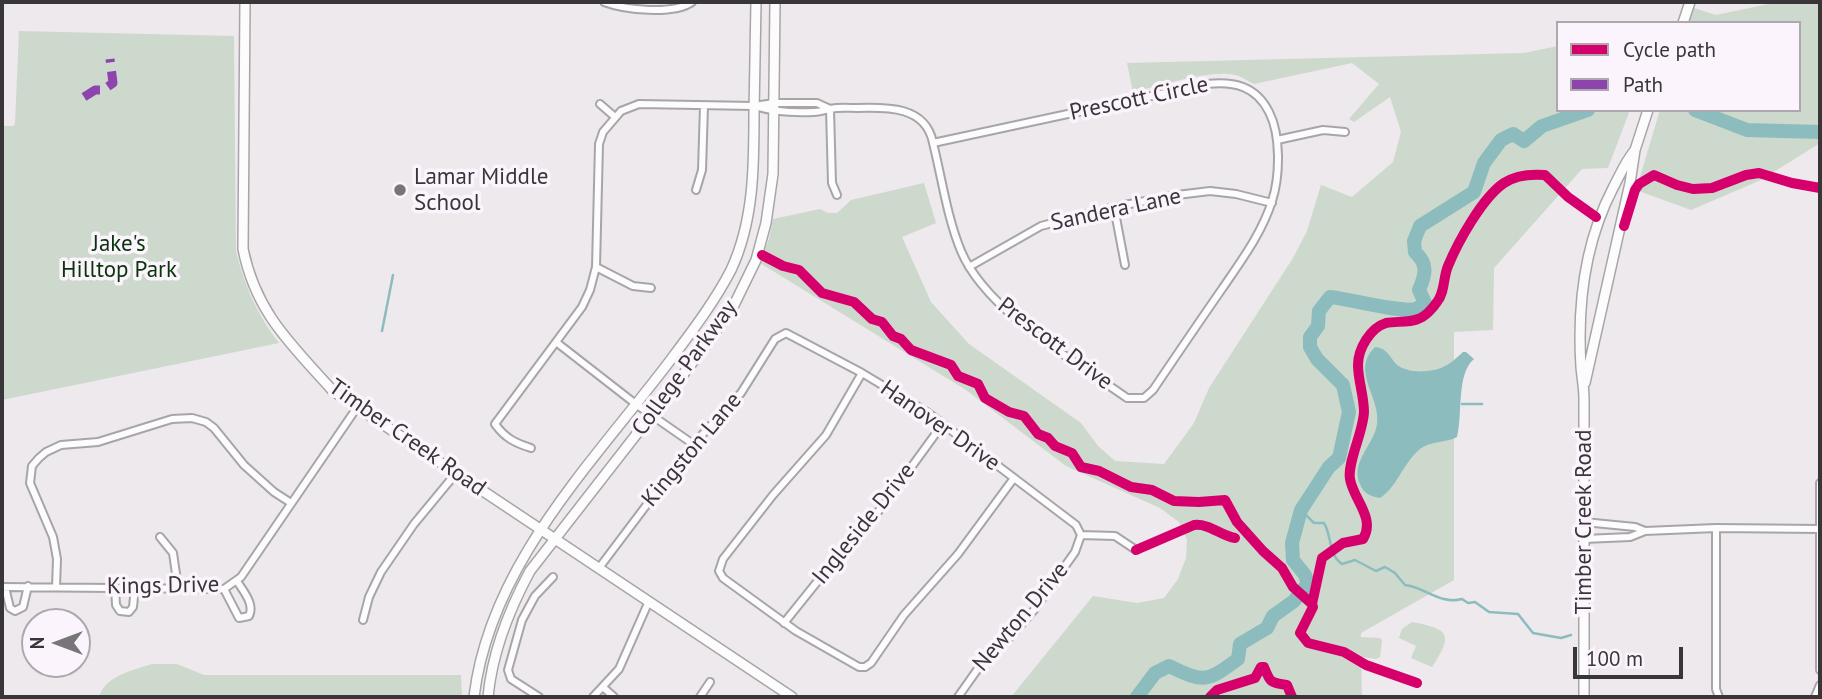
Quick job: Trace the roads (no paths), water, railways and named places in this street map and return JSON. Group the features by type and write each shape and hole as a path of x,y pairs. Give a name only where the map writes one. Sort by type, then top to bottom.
{"street":[{"name":"Timber Creek Road","path":"245,2 242,235 248,274 258,299 282,334 333,391 792,697"},
{"path":"604,2 618,7 664,10 680,9 692,2"},
{"name":"College Parkway","path":"474,697 477,671 489,627 509,581 541,530 706,312 731,268 744,230 752,189 756,2"},
{"name":"College Parkway","path":"488,697 490,677 514,601 530,571 734,305 756,260 771,193 775,2"},
{"path":"1684,21 1690,2"},
{"name":"Prescott Circle","path":"933,143 1215,83 1240,84 1252,90 1268,109 1277,140 1277,172 1272,203 1253,243 1150,393"},
{"path":"531,448 509,439 495,424 582,307 590,290 596,267 599,144 603,131 615,117 600,104"},
{"name":"Prescott Drive","path":"615,117 626,108 639,104 774,107 817,113 830,109 887,107 905,110 930,131 949,217 969,267 991,296 1014,318 1127,398 1144,398 1150,393"},
{"path":"696,190 702,170 704,106"},
{"path":"830,109 832,183 836,195"},
{"name":"Timber Creek Road","path":"1583,388 1630,183 1635,150 1647,112"},
{"path":"1277,140 1324,130 1345,132"},
{"name":"Timber Creek Road","path":"1584,697 1581,294 1584,268 1601,212 1626,160 1635,150"},
{"name":"Sandera Lane","path":"969,267 1041,226 1114,207 1210,191 1272,203"},
{"path":"1114,207 1125,265"},
{"path":"596,267 633,286 651,288"},
{"name":"Hanover Drive","path":"786,333 862,373 927,412 1076,525 1080,535"},
{"name":"Kingston Lane","path":"599,568 693,444 741,393 775,339 786,333"},
{"path":"556,342 636,405 693,444"},
{"path":"862,373 825,435 723,559 719,571 723,578 784,623 859,667 865,667 871,663 904,615 958,554 1014,478"},
{"name":"Kings Drive","path":"3,587 223,589 237,581 359,406"},
{"path":"56,587 57,559 53,537 30,483 32,466 38,458 61,445 97,442 172,419 192,418 206,422 214,428 244,465 274,492 291,503"},
{"name":"Ingleside Drive","path":"784,623 883,506 942,425"},
{"path":"363,620 369,597 381,572 425,509 457,472"},
{"path":"1820,483 1820,670"},
{"path":"1584,522 1635,527 1645,531"},
{"path":"1584,539 1630,537 1645,531 1716,528 1820,529"},
{"path":"1716,528 1718,697"},
{"path":"1080,535 1115,536 1136,550"},
{"name":"Newton Drive","path":"958,697 982,663 1034,610 1074,552 1080,535"},
{"path":"160,537 173,553 178,587"},
{"path":"539,697 510,679 508,670 522,620 535,597 553,577"},
{"path":"223,589 239,618 249,616 251,604 237,581"},
{"path":"3,587 10,608 15,611 23,607 28,586"},
{"path":"115,587 116,605 120,611 125,612 129,612 133,607 135,587"},
{"path":"593,697 618,670 649,601"},
{"path":"700,697 710,682"},
{"path":"1815,697 1820,685"},
{"path":"604,688 614,697"}],"water":[{"path":"1375,347 1385,351 1400,367 1413,371 1440,368 1463,352 1474,359 1468,366 1462,384 1457,437 1420,449 1380,498 1365,492 1358,476 1360,461 1377,424 1365,365"}],"waterway":[{"path":"1137,697 1155,673 1169,666 1205,678 1228,667 1238,659 1240,644 1267,628 1273,616 1294,601 1308,583 1293,560 1292,543 1301,510 1329,467 1339,458 1349,412 1343,385 1317,359 1310,347 1310,337 1318,326 1319,311 1330,297 1409,310 1423,305 1425,303 1419,290 1424,270 1422,261 1415,252 1414,241 1420,226 1474,192 1484,163 1501,140 1513,134 1524,141 1542,126 1582,112"},
{"path":"1700,112 1747,130 1820,132"},
{"path":"382,331 393,275"},
{"path":"1462,404 1482,404"},
{"path":"1301,510 1314,523 1324,523 1334,555 1342,564 1355,560 1376,571 1385,567 1395,573 1405,585 1440,598 1475,602 1489,612 1518,614 1533,633 1561,638 1571,635"}],"place":[{"name":"Lamar Middle School","path":"400,190"}],"park label":[{"name":"Jake's Hilltop Park","path":"119,257"}]}
